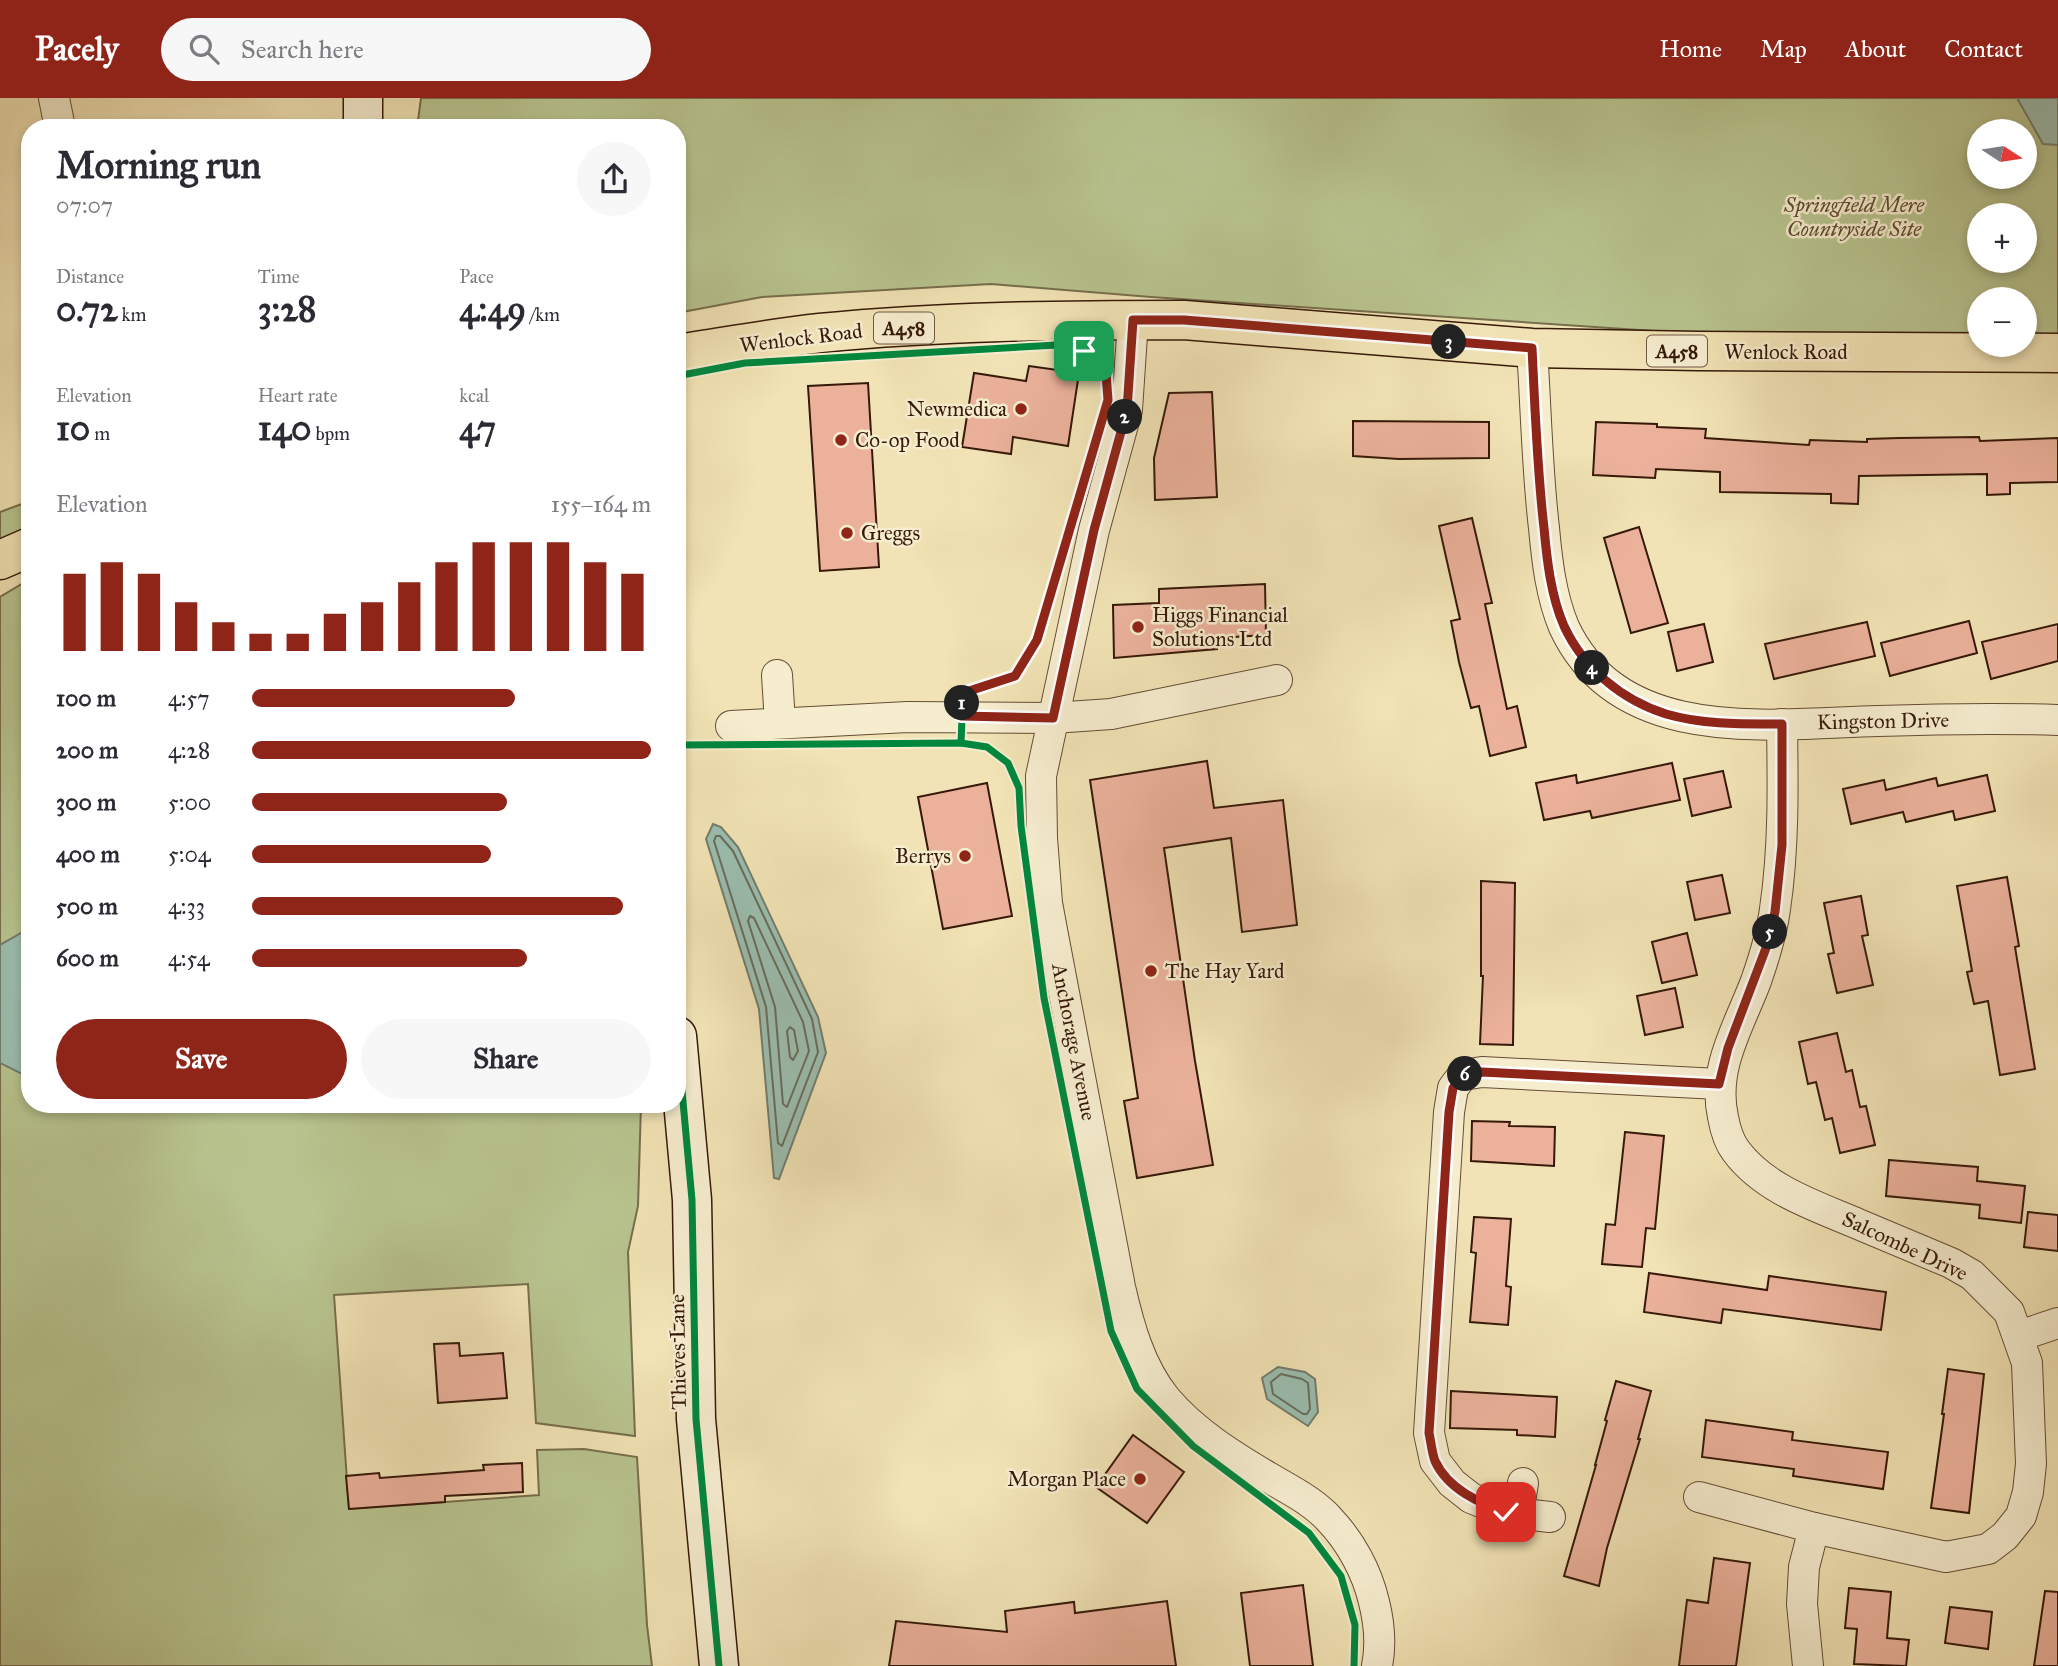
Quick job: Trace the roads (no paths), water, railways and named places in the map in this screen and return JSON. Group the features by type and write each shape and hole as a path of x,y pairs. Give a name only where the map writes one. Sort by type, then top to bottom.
{"main road":[{"path":"363,98 363,119"},
{"name":"Wenlock Road","path":"686,353 820,333 1001,322 1184,320 1532,348 1712,352 2058,353"},
{"path":"0,560 21,551"},
{"name":"Thieves Lane","path":"684,1113 692,1200 696,1419 719,1666"}],"street":[{"path":"54,98 58,119"},
{"name":"Anchorage Avenue","path":"1133,320 1127,410 1094,530 1041,776 1047,903 1128,1322 1139,1353 1166,1399 1192,1425 1328,1517 1354,1552 1369,1582 1378,1619 1377,1666"},
{"name":"Kingston Drive","path":"1532,348 1546,554 1557,606 1578,650 1596,673 1612,686 1636,701 1664,713 1698,721 1782,724 1923,719 2058,720"},
{"path":"777,675 780,723"},
{"path":"732,726 908,717 1053,718 1111,714 1277,680"},
{"name":"Salcombe Drive","path":"1699,1497 1814,1528 1946,1557 1988,1549 2005,1536 2021,1516 2028,1492 2031,1464 2027,1363 2009,1312 1972,1275 1951,1263 1798,1198 1772,1184 1736,1151 1725,1129 1719,1084 1728,1048 1759,970 1775,912 1782,845 1782,724"},
{"path":"1550,1517 1506,1512 1478,1502 1452,1483 1436,1461 1429,1433 1449,1112 1453,1088 1463,1075 1482,1072 1719,1084"},
{"path":"2019,1336 2058,1323"},
{"path":"1518,1514 1523,1483"},
{"path":"1808,1666 1802,1604 1804,1567 1814,1528"}],"water":[{"path":"2017,98 2058,98 2058,145 2043,144 2037,133 2037,119 2029,119"},
{"path":"713,824 721,827 738,847 818,1017 826,1053 779,1179 774,1178 759,1009 706,839"},
{"path":"21,933 21,1074 0,1063 0,945"},
{"path":"1278,1367 1305,1372 1315,1379 1318,1412 1308,1426 1267,1399 1262,1378"}],"place":[{"name":"Newmedica","path":"1021,409"},
{"name":"Co-op Food","path":"841,440"},
{"name":"Greggs","path":"847,533"},
{"name":"Higgs Financial Solutions Ltd","path":"1138,627"},
{"name":"Berrys","path":"965,856"},
{"name":"The Hay Yard","path":"1151,971"},
{"name":"Morgan Place","path":"1140,1479"}],"park label":[{"name":"Springfield Mere Countryside Site","path":"1854,217"}]}
